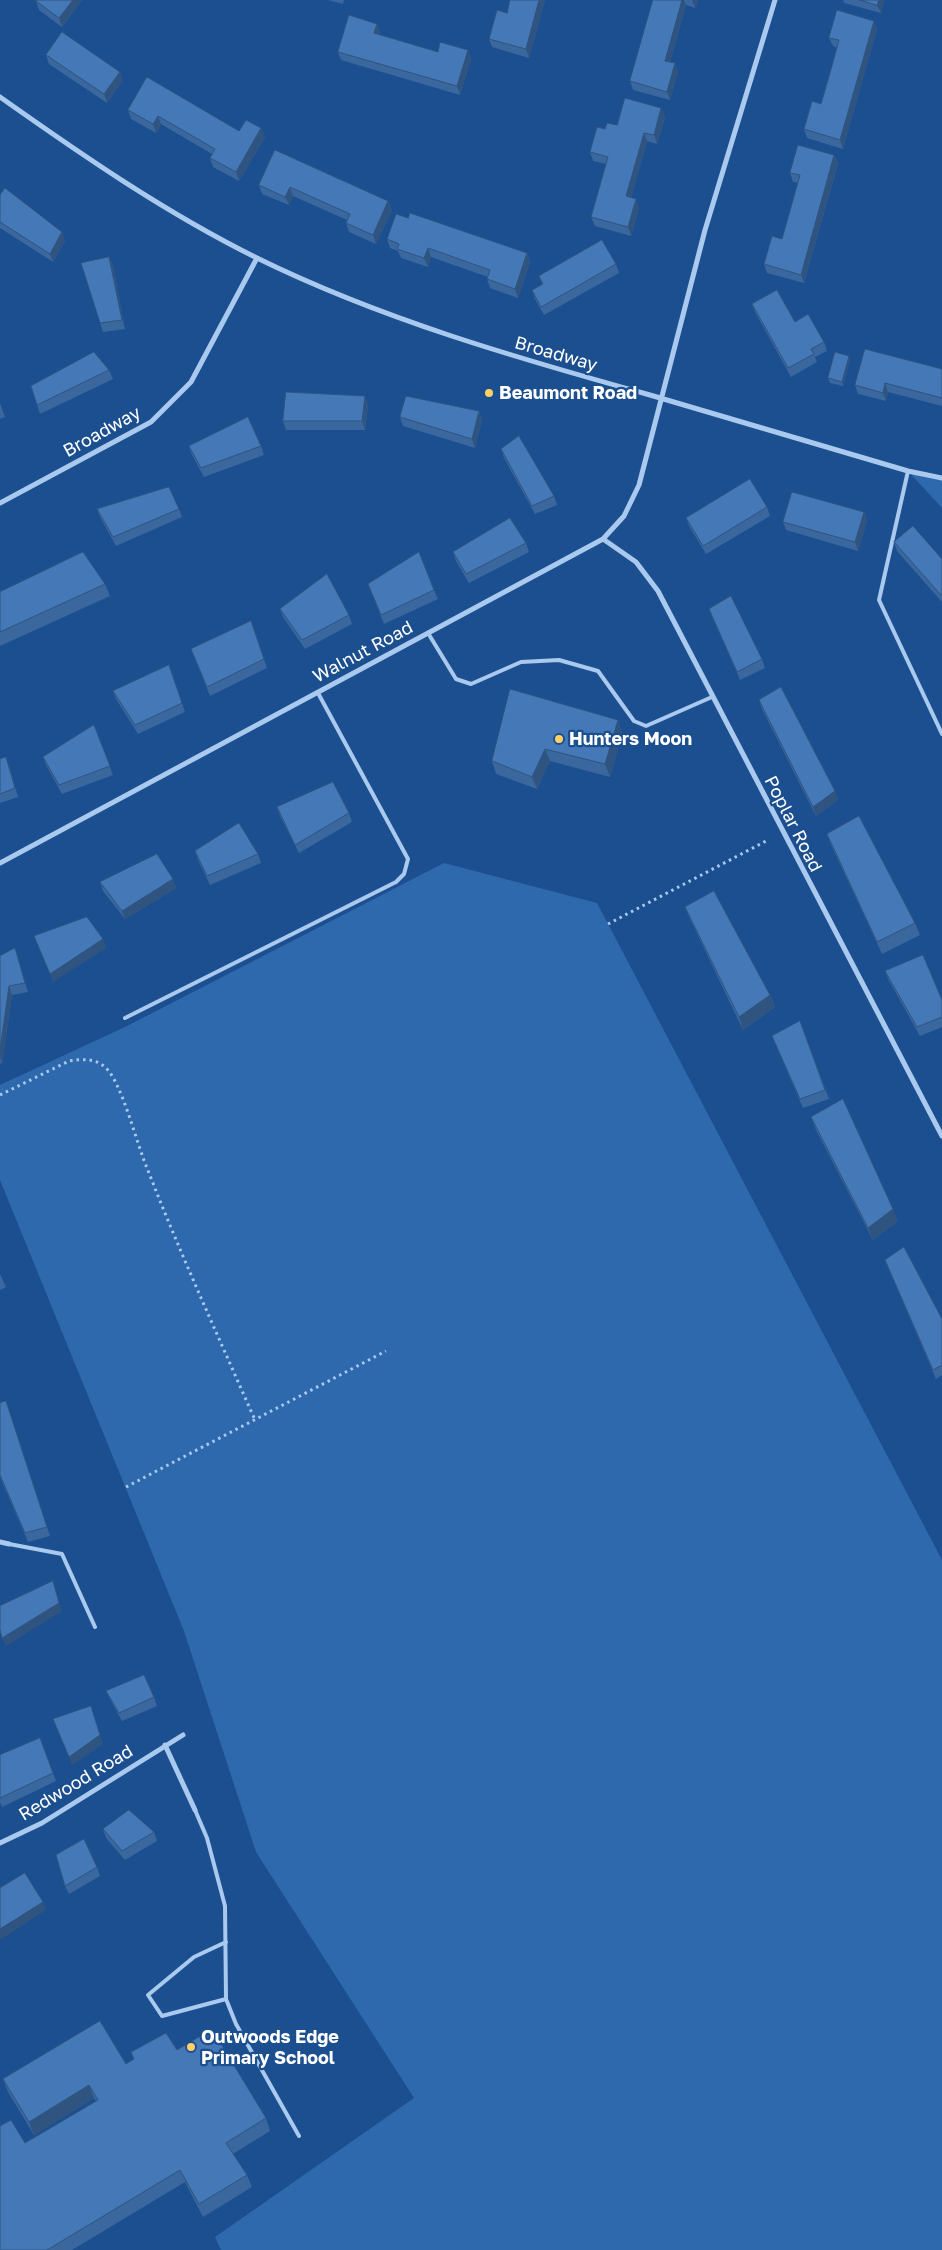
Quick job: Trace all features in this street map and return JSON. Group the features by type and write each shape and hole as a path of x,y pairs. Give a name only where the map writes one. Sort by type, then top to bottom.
{"street":[{"path":"662,398 705,230 774,0"},
{"name":"Broadway","path":"0,97 58,138 173,212 257,258 366,305 515,357 662,398 908,471 942,478"},
{"name":"Broadway","path":"0,503 150,422 191,382 257,258"},
{"name":"Walnut Road","path":"0,863 603,539 624,516 639,485 662,398"},
{"name":"Poplar Road","path":"603,539 636,562 658,591 942,1136"},
{"path":"0,1542 9,1544"},
{"name":"Redwood Road","path":"0,1843 42,1823 183,1735"},
{"path":"165,1745 195,1810"}],"lane":[{"path":"908,471 879,600 942,734"},
{"path":"428,633 456,679 471,684 521,662 559,660 598,671 634,721 646,726 712,697"},
{"path":"125,1018 396,882 404,874 408,859 318,692"},
{"path":"9,1544 62,1554 95,1627"},
{"path":"195,1810 207,1838 225,1906 226,1999 236,2024 299,2136"},
{"path":"226,1942 194,1957 148,1995 162,2016 226,1999"}],"path":[{"path":"608,924 782,832"},
{"path":"0,1095 69,1061 94,1060 106,1067 116,1084 150,1176 255,1420"},
{"path":"126,1487 386,1351"}],"shaded area":[{"path":"908,471 942,478 942,508"},
{"path":"444,863 597,903 942,1560 942,2250 221,2250 215,2237 414,2098 256,1852 184,1631 0,1180 0,1085 125,1027"}],"building":[{"path":"36,0 73,0 59,18"},
{"path":"510,0 539,0 526,49 489,39 497,10 507,13"},
{"path":"653,0 682,0 665,61 675,63 667,92 630,81"},
{"path":"860,0 879,0 877,5"},
{"path":"837,10 874,21 840,140 804,129 812,101 821,104 830,73 839,40 829,38"},
{"path":"349,15 377,24 374,33 438,52 440,42 468,50 457,86 338,52"},
{"path":"62,32 120,72 104,94 46,55"},
{"path":"147,77 239,131 246,120 261,128 236,172 210,158 215,149 158,116 153,124 128,110"},
{"path":"625,98 661,108 654,135 644,133 626,196 636,199 628,227 591,217 608,157 590,152 597,127 605,129 607,123 617,125"},
{"path":"798,145 834,155 801,275 764,264 772,236 782,239 800,175 790,173"},
{"path":"275,150 388,201 373,235 346,223 350,214 290,187 285,197 259,185"},
{"path":"5,188 62,232 50,254 0,222 0,195"},
{"path":"410,213 527,253 515,289 487,279 490,270 428,248 424,258 397,249 399,244 387,239 396,214 408,218"},
{"path":"602,240 616,264 541,307 532,290 543,284 539,276"},
{"path":"109,257 122,320 100,323 81,263"},
{"path":"777,290 795,322 808,314 824,342 811,349 814,354 788,368 752,304"},
{"path":"865,349 942,369 942,398 885,383 883,393 855,385"},
{"path":"94,352 109,370 37,405 31,386"},
{"path":"835,352 849,356 842,382 828,378"},
{"path":"286,392 365,396 362,421 283,421"},
{"path":"406,396 479,411 472,439 400,417"},
{"path":"248,417 261,446 201,468 189,446"},
{"path":"519,436 554,496 532,506 501,449"},
{"path":"750,479 767,507 703,546 686,518"},
{"path":"169,487 179,509 113,537 97,509"},
{"path":"792,492 864,512 855,542 783,522"},
{"path":"510,518 526,543 466,574 453,552"},
{"path":"913,526 942,559 941,595 894,542"},
{"path":"83,552 105,584 0,632 0,592"},
{"path":"419,552 434,590 381,615 368,584"},
{"path":"327,574 349,615 302,640 280,609"},
{"path":"731,596 762,659 737,672 709,609"},
{"path":"251,621 264,659 207,687 191,649"},
{"path":"169,665 182,703 135,725 113,691"},
{"path":"781,687 835,791 813,807 759,700"},
{"path":"510,689 618,720 605,764 545,749 532,777 492,761"},
{"path":"94,725 110,766 59,785 43,757"},
{"path":"6,757 15,788 0,794 0,759"},
{"path":"333,782 349,813 295,845 277,807"},
{"path":"859,816 915,923 877,942 827,834"},
{"path":"239,823 258,854 207,876 195,851"},
{"path":"157,854 173,879 122,911 100,882"},
{"path":"714,891 770,995 739,1017 685,907"},
{"path":"87,917 103,939 50,974 34,936"},
{"path":"15,948 25,983 9,986 0,1050 0,956"},
{"path":"923,955 942,1000 942,1017 917,1027 885,971"},
{"path":"800,1021 825,1090 800,1099 772,1036"},
{"path":"843,1099 893,1209 868,1228 811,1117"},
{"path":"904,1247 942,1319 942,1365 933,1370 885,1260"},
{"path":"6,1401 47,1527 25,1533 0,1475 0,1403"},
{"path":"53,1581 59,1603 2,1638 0,1606"},
{"path":"144,1675 154,1697 119,1713 106,1691"},
{"path":"91,1706 100,1735 69,1757 53,1719"},
{"path":"40,1738 53,1773 0,1798 0,1755"},
{"path":"129,1810 154,1832 122,1851 103,1829"},
{"path":"84,1839 97,1867 65,1886 56,1855"},
{"path":"25,1873 43,1902 0,1929 0,1888"},
{"path":"100,2021 126,2064 134,2059 131,2052 166,2033 177,2050 212,2029 266,2118 226,2143 247,2175 199,2204 180,2170 47,2250 0,2250 0,2126 11,2120 25,2143 98,2100 89,2085 29,2122 3,2079"}],"place":[{"name":"Beaumont Road","path":"489,393"},
{"name":"Hunters Moon","path":"559,739"},
{"name":"Outwoods Edge Primary School","path":"191,2047"}]}
